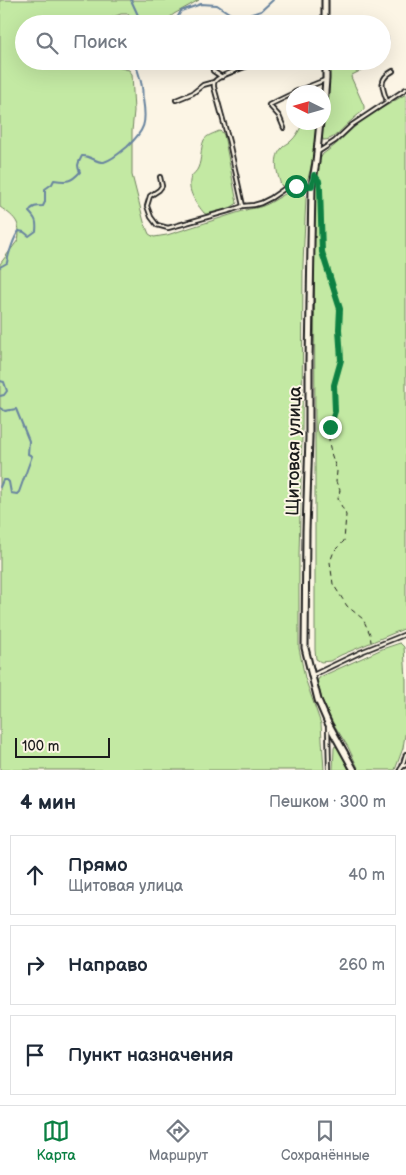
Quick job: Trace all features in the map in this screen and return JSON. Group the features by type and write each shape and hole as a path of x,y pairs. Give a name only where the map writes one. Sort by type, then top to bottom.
{"street":[{"path":"325,0 325,15"},
{"path":"326,70 326,85"},
{"name":"Щитовая улица","path":"319,130 312,186 305,648 318,700 328,723 354,770"}],"lane":[{"path":"213,70 222,77"},
{"path":"176,100 193,93 202,85 214,82 239,70"},
{"path":"387,101 383,85 384,78 386,74 393,71"},
{"path":"312,85 326,79"},
{"path":"214,82 230,142 243,206"},
{"path":"318,152 335,141 352,125 406,89"},
{"path":"284,128 279,116 269,105 286,97"},
{"path":"160,177 162,186 150,196 147,206 151,217 157,225 168,228 243,206 260,203 284,189 296,186 312,186"},
{"path":"311,676 406,634"},
{"path":"328,723 330,770"},
{"path":"401,769 406,754"},
{"path":"401,769 406,765"}],"path":[{"path":"314,175 319,181 320,189 322,252 340,309 341,360 334,385 335,411 330,427 329,442 337,471 336,482 340,490 338,499 346,515 344,541 334,551 330,562 333,584 347,606 363,619 370,634 373,648"}],"green space":[{"path":"0,0 199,0 173,15 15,15 15,70 129,70 132,74 134,111 132,175 144,222 149,234 154,237 167,235 249,209 261,207 290,192 303,192 306,197 303,264 299,648 305,678 321,724 324,770 0,770 0,264 18,240 19,229 9,213 0,207"},
{"path":"329,70 362,70 351,77 364,110 335,136 327,140 323,140 322,131 331,130"},
{"path":"406,94 406,628 330,661 321,662 316,659 315,650 314,187 320,159 323,154 362,120"},
{"path":"300,130 316,130 308,177 306,183 282,186 277,170 277,155"},
{"path":"219,131 224,135 237,203 230,208 206,214 193,197 190,182 199,165 204,140"},
{"path":"400,643 404,647 406,680 406,728 403,748 395,770 359,770 322,700 317,681 320,677 382,649"},
{"path":"335,746 339,749 349,770 333,770"}],"waterway":[{"path":"131,0 138,15"},
{"path":"249,15 261,11 273,0"},
{"path":"179,15 181,11 201,4 217,5 232,15"},
{"path":"0,267 7,263 15,237 19,231 29,236 36,231 36,221 29,212 33,207 43,206 45,202 45,189 54,180 68,180 77,175 80,172 78,165 82,156 101,162 110,160 138,136 143,126 145,114 137,70"},
{"path":"0,381 4,382 7,391 4,395 0,396"},
{"path":"0,408 5,411 16,409 29,441 28,454 32,456 17,494 11,493 7,480 3,480 0,487"}],"route":[{"path":"296,186 312,186 314,175 319,181 322,216 322,252 340,309 341,360 334,385 335,411 330,427"}]}
